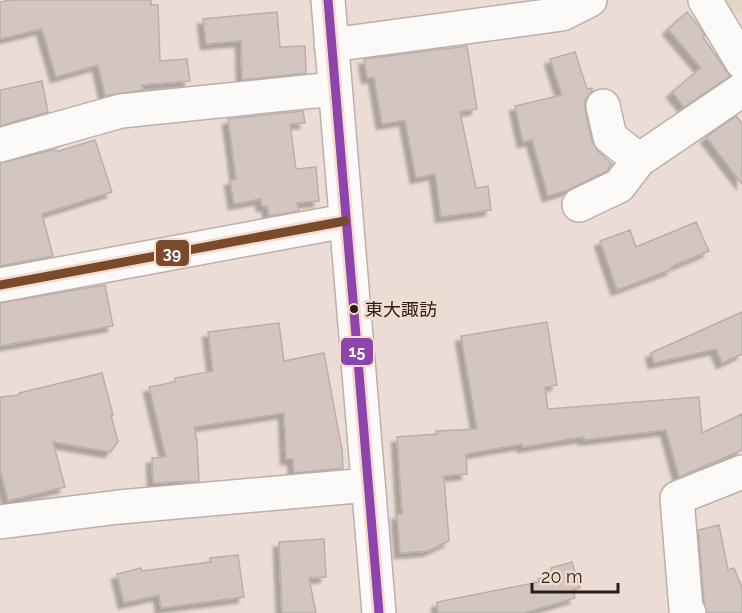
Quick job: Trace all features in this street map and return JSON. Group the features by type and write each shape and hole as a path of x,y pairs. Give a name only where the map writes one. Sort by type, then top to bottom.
{"street":[{"path":"328,0 379,613"},
{"path":"331,45 562,14 590,0"},
{"path":"705,0 742,62"},
{"path":"0,144 121,111 334,88"},
{"path":"579,205 619,186 639,160 742,90"},
{"path":"603,106 610,138 639,160"},
{"path":"0,285 345,221"},
{"path":"689,613 686,609 677,498 742,472"},
{"path":"0,522 119,507 368,485"}],"shaded area":[{"path":"715,0 742,0 742,12 724,17"}],"building":[{"path":"10,0 151,0 151,5 158,5 160,61 187,59 190,81 142,85 143,90 105,96 98,65 56,77 42,29 0,39 0,2"},
{"path":"277,12 280,47 305,46 306,73 242,80 241,41 206,44 203,19"},
{"path":"687,12 730,76 684,107 672,92 701,68 668,29"},
{"path":"467,46 477,109 460,112 476,188 488,186 491,210 441,217 435,174 416,178 405,120 382,124 374,77 367,78 364,59"},
{"path":"575,52 587,89 592,88 585,100 585,110 592,141 598,151 612,164 607,171 568,190 548,196 532,140 523,142 515,106 562,95 550,59"},
{"path":"42,81 48,112 0,126 0,90"},
{"path":"303,111 305,123 290,124 296,169 316,167 319,201 297,203 299,211 269,216 267,206 262,206 261,199 234,204 230,180 236,179 228,119"},
{"path":"736,116 742,124 742,184 706,137"},
{"path":"95,140 112,192 42,214 53,256 0,266 0,163 56,149 56,152"},
{"path":"696,222 709,251 671,267 672,269 617,290 600,241 630,230 636,247"},
{"path":"105,285 113,326 0,346 0,303"},
{"path":"742,312 742,354 722,363 716,349 654,363 651,353"},
{"path":"547,322 557,385 545,387 548,409 699,397 702,433 742,414 742,450 679,477 666,430 584,440 584,437 523,447 522,444 466,454 467,474 444,476 449,541 428,551 400,553 397,514 402,514 397,437 437,434 436,431 477,429 461,336"},
{"path":"279,323 284,361 324,353 342,450 343,468 294,473 293,459 286,459 284,413 194,427 199,481 153,483 152,458 166,457 149,387 175,382 175,378 213,371 208,332"},
{"path":"102,373 118,442 110,452 53,442 65,487 8,501 0,469 0,397 19,395 19,393"},
{"path":"719,525 728,570 734,568 742,588 742,613 707,613 704,602 698,530"},
{"path":"324,539 326,577 309,578 316,613 282,613 279,542"},
{"path":"238,555 244,597 161,608 159,595 124,603 117,574 141,568 142,571 211,562 210,558"},
{"path":"572,562 580,588 573,590 575,598 524,613 438,613 437,602 539,582 538,579 553,574 551,568"}],"transit line":[{"name":"15","path":"328,0 379,613"},
{"name":"39","path":"0,285 345,221"}],"place":[{"name":"東大諏訪","path":"354,309"}]}
